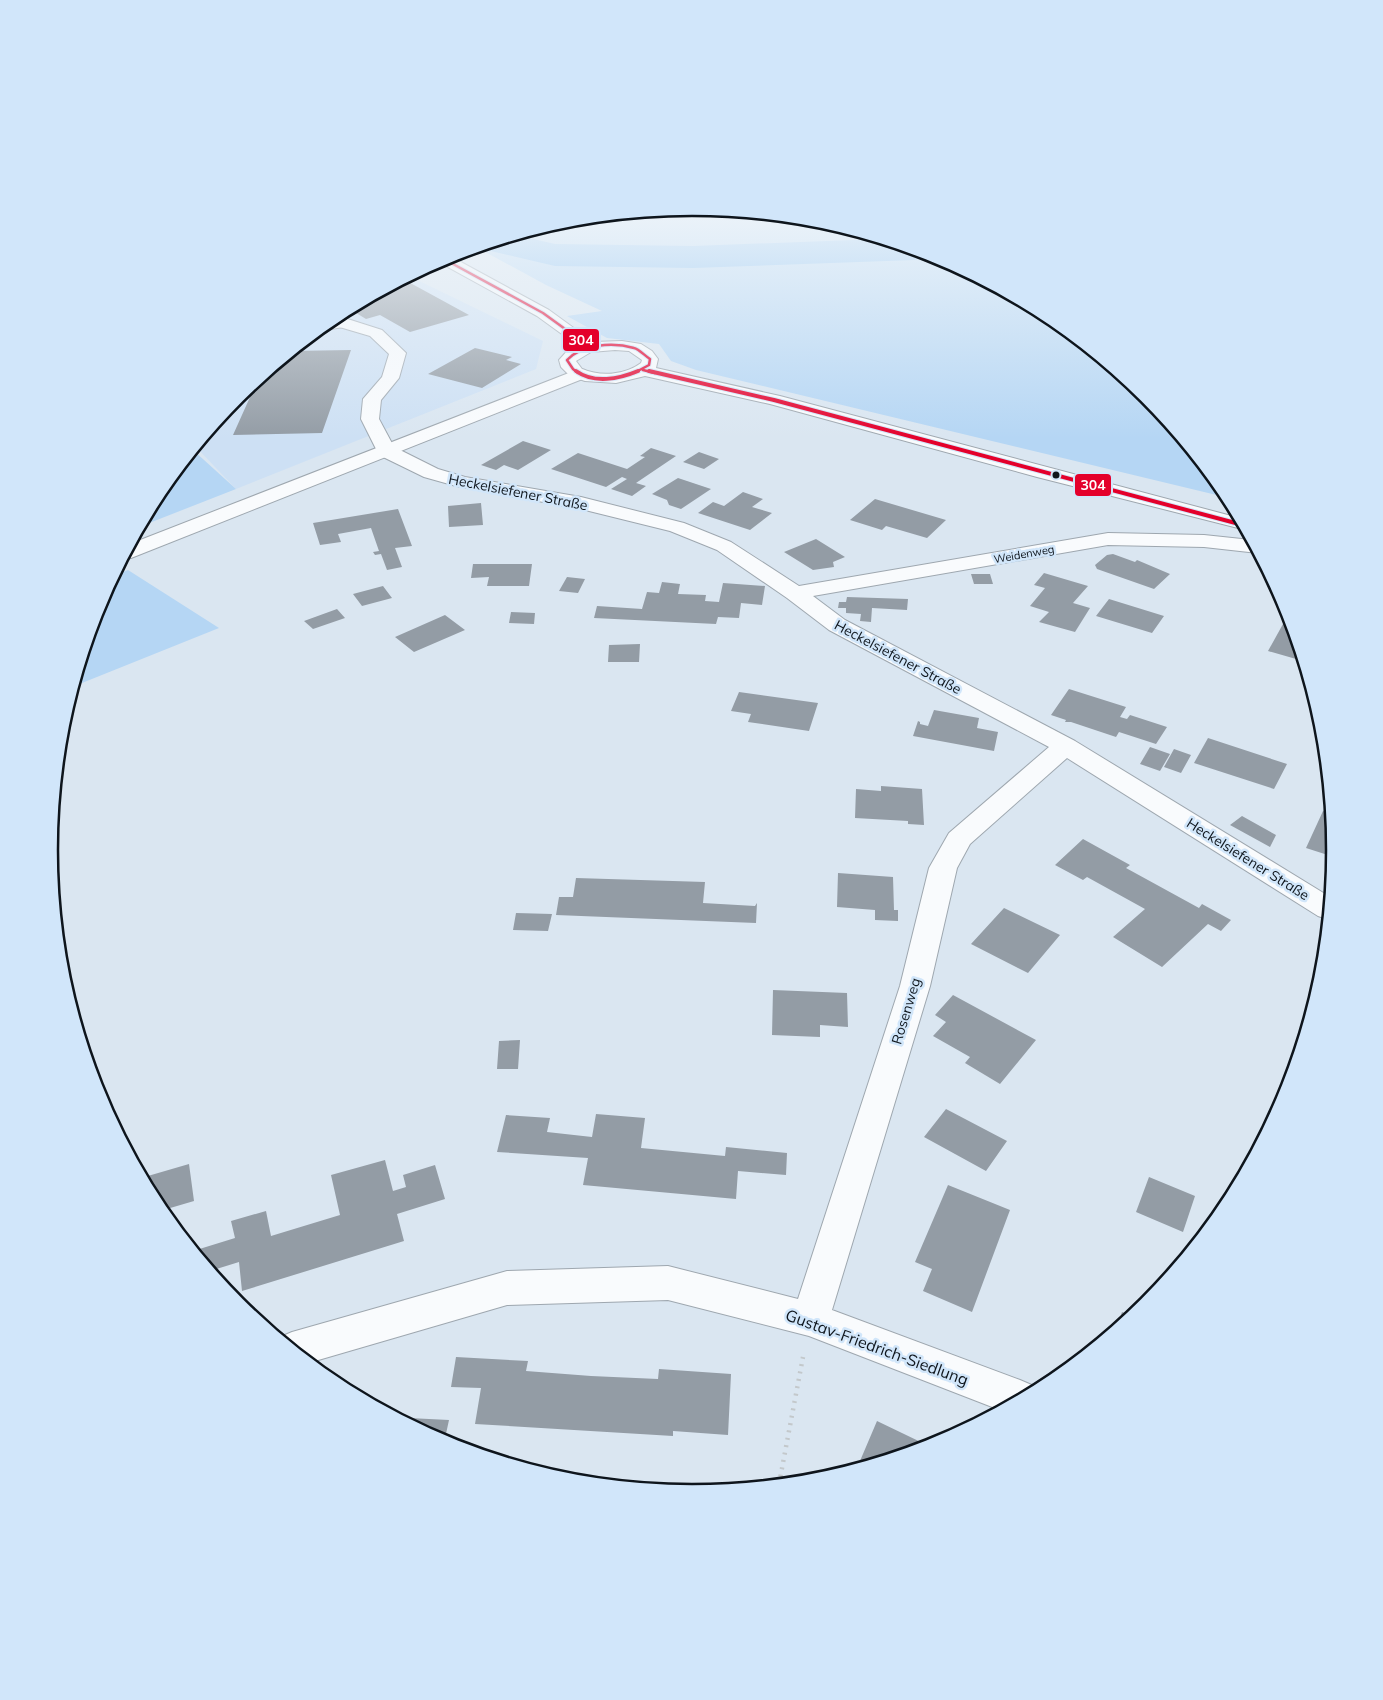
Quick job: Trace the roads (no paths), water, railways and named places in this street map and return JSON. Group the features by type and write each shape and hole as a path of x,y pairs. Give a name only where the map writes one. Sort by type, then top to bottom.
{"street":[{"path":"483,280 543,313 590,347"},
{"path":"339,323 376,333 398,353 390,378 372,399 370,419 386,451"},
{"path":"616,345 639,350 646,354 650,359 649,365 643,370 629,376 609,379 594,378 579,374 567,366 567,360 579,350 616,345"},
{"path":"643,370 774,400 1044,473 1234,522"},
{"path":"133,550 579,374"},
{"name":"Heckelsiefener Straße","path":"386,451 431,474 463,482 581,503 677,527 724,546 795,593 837,625 1066,746 1323,906"},
{"name":"Weidenweg","path":"795,593 1108,539 1204,541 1248,546"},
{"name":"Rosenweg","path":"810,1319 915,986 944,868 959,839 1066,746"},
{"name":"Gustav-Friedrich-Siedlung","path":"299,1348 507,1288 668,1283 810,1319 1012,1397"}]}
